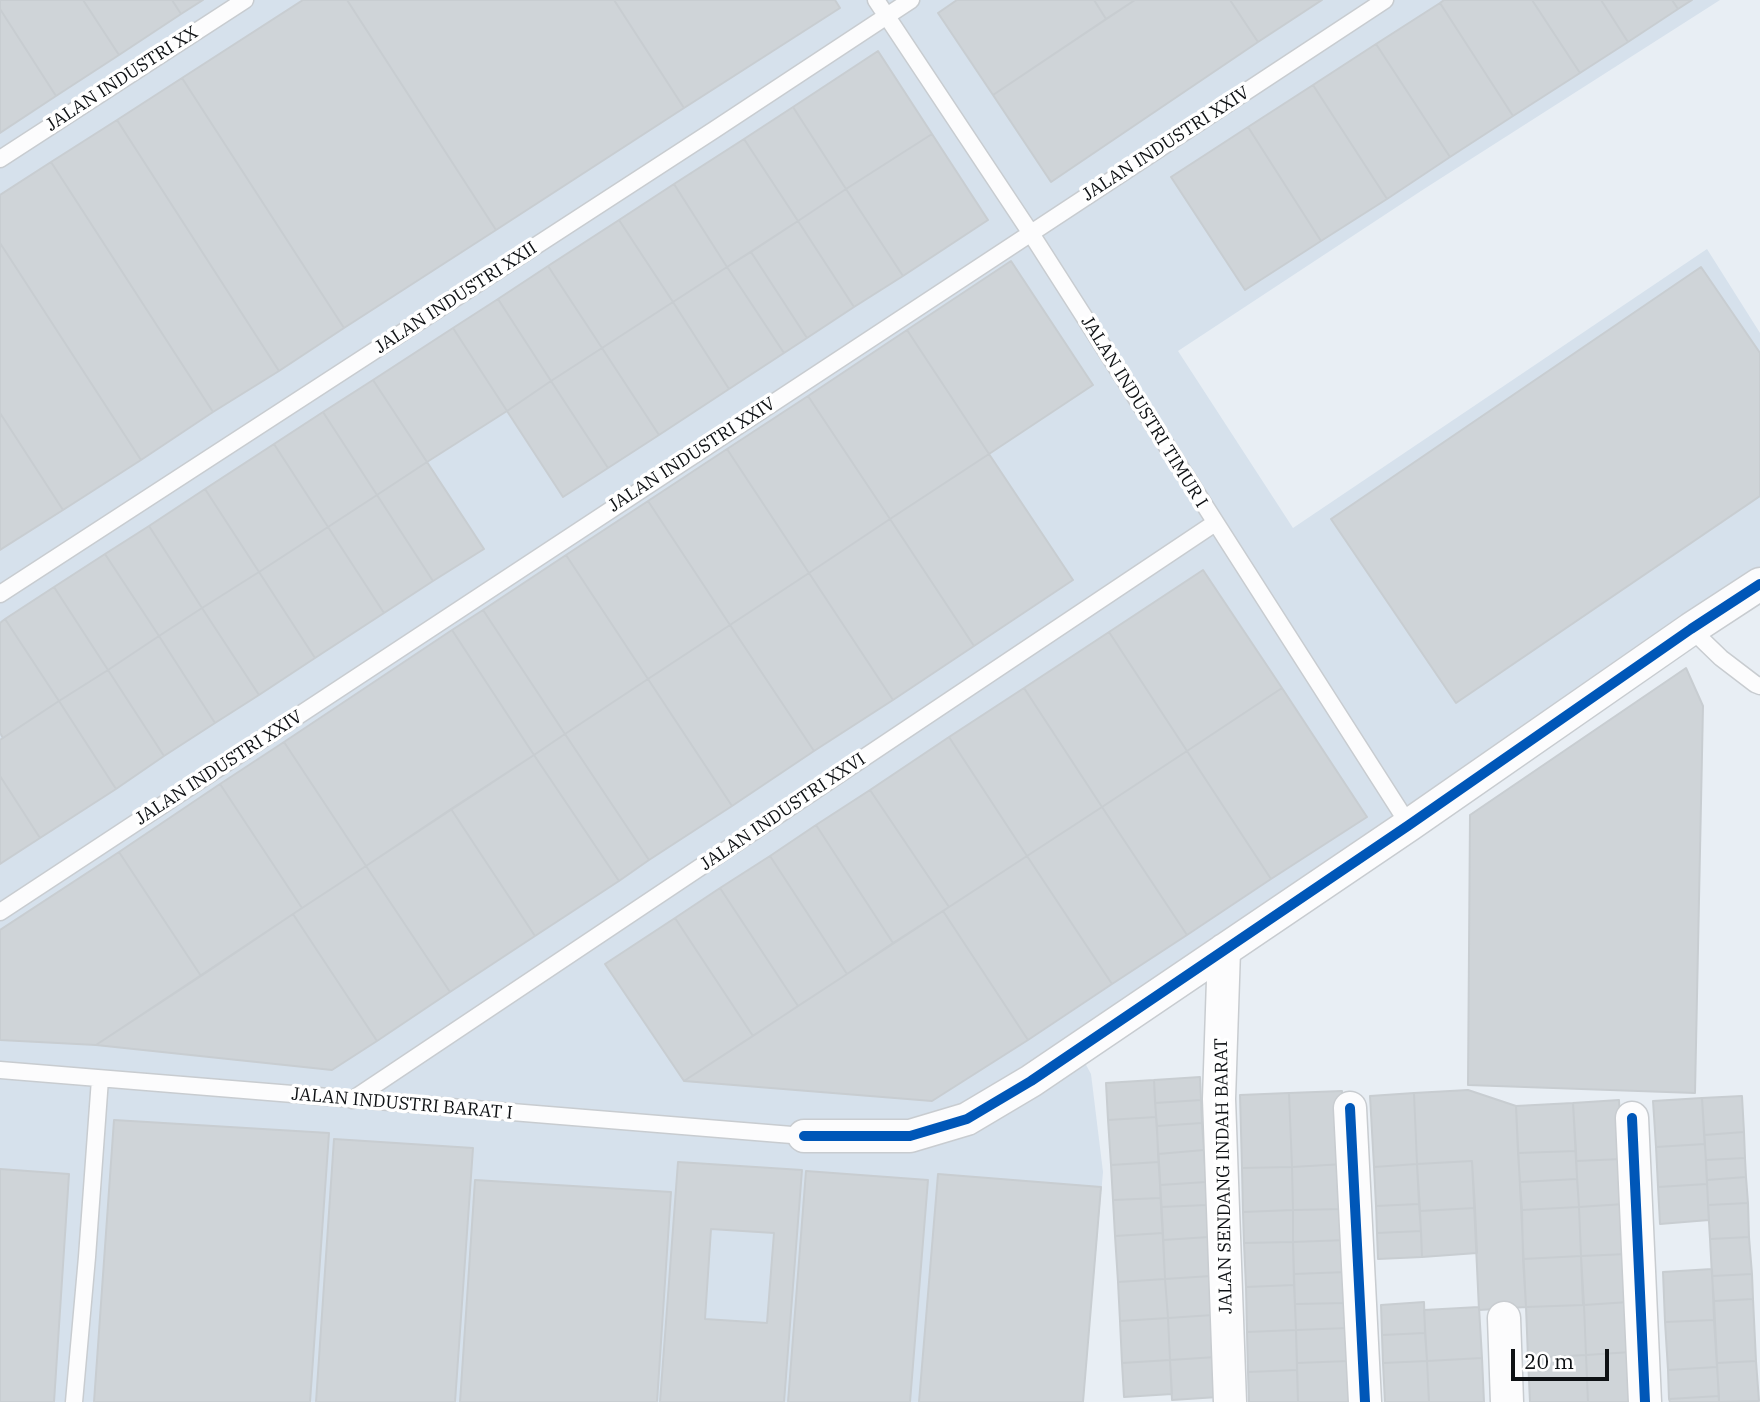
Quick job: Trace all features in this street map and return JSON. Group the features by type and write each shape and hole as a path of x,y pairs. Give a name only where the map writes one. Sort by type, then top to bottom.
{"street":[{"path":"804,1136 910,1136 967,1119 1031,1081 1760,584"},
{"name":"JALAN SENDANG INDAH BARAT","path":"1224,950 1219,1099 1230,1402"},
{"path":"1350,1108 1365,1402"},
{"path":"1632,1118 1645,1402"},
{"path":"1504,1318 1507,1402"}],"lane":[{"name":"JALAN INDUSTRI XX","path":"0,159 245,0"},
{"name":"JALAN INDUSTRI TIMUR I","path":"876,0 1030,232 1409,825"},
{"name":"JALAN INDUSTRI XXII","path":"0,594 911,0"},
{"name":"JALAN INDUSTRI XXIV","path":"0,912 1385,0"},
{"name":"JALAN INDUSTRI XXVI","path":"352,1100 1215,523"},
{"path":"1691,629 1721,658 1760,686"},
{"name":"JALAN INDUSTRI BARAT I","path":"0,1070 804,1136"},
{"path":"74,1402 88,1257 100,1079"}],"shaded area":[{"path":"0,0 1720,0 1424,189 1178,351 1293,528 1707,249 1760,333 1760,573 1073,1041 1091,1074 1103,1172 1083,1402 0,1402"}],"building":[{"path":"0,0 83,0 119,55 56,96 0,9"},
{"path":"83,0 172,0 181,14 119,55"},
{"path":"172,0 203,0 181,14"},
{"path":"303,0 347,0 496,230 344,328 182,78"},
{"path":"347,0 614,0 684,108 496,230"},
{"path":"614,0 835,0 840,8 684,108"},
{"path":"957,0 1094,0 1106,19 993,95 938,13"},
{"path":"1094,0 1135,0 1106,19"},
{"path":"1135,0 1230,0 1258,42 1051,182 993,95"},
{"path":"1230,0 1322,0 1258,42"},
{"path":"1444,0 1532,0 1580,73 1513,116 1440,3"},
{"path":"1532,0 1601,0 1628,42 1580,73"},
{"path":"1601,0 1672,0 1678,9 1628,42"},
{"path":"1672,0 1692,0 1678,9"},
{"path":"1440,3 1513,116 1450,157 1376,44"},
{"path":"0,9 56,96 0,133"},
{"path":"1376,44 1450,157 1387,199 1313,85"},
{"path":"878,51 932,134 846,189 793,107"},
{"path":"182,78 344,328 279,371 117,120"},
{"path":"1313,85 1387,199 1321,241 1248,127"},
{"path":"793,107 846,189 798,221 744,139"},
{"path":"117,120 279,371 213,412 51,162"},
{"path":"1248,127 1321,241 1245,290 1171,177"},
{"path":"932,134 988,220 903,276 846,189"},
{"path":"744,139 798,221 727,267 674,184"},
{"path":"51,162 213,412 141,460 0,243 0,195"},
{"path":"674,184 727,267 673,302 619,220"},
{"path":"846,189 903,276 854,307 798,221"},
{"path":"619,220 673,302 602,348 548,266"},
{"path":"798,221 854,307 807,338 751,252"},
{"path":"0,243 141,460 63,510 0,413"},
{"path":"751,252 807,338 784,353 727,267"},
{"path":"1011,261 1093,385 989,454 907,330"},
{"path":"548,266 602,348 551,381 498,299"},
{"path":"727,267 784,353 729,389 673,302"},
{"path":"1701,267 1760,353 1760,496 1456,703 1331,519"},
{"path":"498,299 551,381 507,411 453,328"},
{"path":"673,302 729,389 659,435 602,348"},
{"path":"453,328 507,411 427,462 373,380"},
{"path":"907,330 989,454 890,519 808,396"},
{"path":"602,348 659,435 608,468 551,381"},
{"path":"373,380 427,462 377,495 323,412"},
{"path":"551,381 608,468 563,497 507,411"},
{"path":"808,396 890,519 809,573 727,449"},
{"path":"323,412 377,495 328,527 274,444"},
{"path":"0,413 63,510 0,550"},
{"path":"274,444 328,527 259,572 205,489"},
{"path":"727,449 809,573 730,625 648,501"},
{"path":"989,454 1073,580 974,646 890,519"},
{"path":"427,462 484,549 433,581 377,495"},
{"path":"205,489 259,572 202,608 149,526"},
{"path":"377,495 433,581 384,613 328,527"},
{"path":"648,501 730,625 648,679 566,555"},
{"path":"890,519 974,646 893,700 809,573"},
{"path":"149,526 202,608 159,636 105,554"},
{"path":"328,527 384,613 315,658 259,572"},
{"path":"105,554 159,636 108,670 54,587"},
{"path":"566,555 648,679 565,734 483,610"},
{"path":"1203,570 1282,688 1187,751 1109,632"},
{"path":"259,572 315,658 259,695 202,608"},
{"path":"809,573 893,700 814,751 730,625"},
{"path":"54,587 108,670 59,701 5,619"},
{"path":"202,608 259,695 215,723 159,636"},
{"path":"483,610 565,734 534,755 452,630"},
{"path":"5,619 59,701 3,738 0,733 0,623"},
{"path":"730,625 814,751 732,806 648,679"},
{"path":"452,630 534,755 366,866 284,742"},
{"path":"1109,632 1187,751 1102,807 1024,688"},
{"path":"159,636 215,723 164,756 108,670"},
{"path":"1686,668 1703,706 1695,1093 1468,1085 1470,815"},
{"path":"108,670 164,756 116,789 59,701"},
{"path":"648,679 732,806 649,860 565,734"},
{"path":"1024,688 1102,807 1027,856 949,737"},
{"path":"1282,688 1367,817 1271,879 1187,751"},
{"path":"59,701 116,789 40,838 0,776 0,740"},
{"path":"565,734 649,860 619,881 534,755"},
{"path":"949,737 1027,856 949,907 870,790"},
{"path":"284,742 366,866 302,908 220,784"},
{"path":"1187,751 1271,879 1187,935 1102,807"},
{"path":"534,755 619,881 535,936 451,809"},
{"path":"0,776 40,838 0,864"},
{"path":"220,784 302,908 201,976 119,852"},
{"path":"870,790 949,907 893,943 816,825"},
{"path":"1102,807 1187,935 1112,984 1027,856"},
{"path":"451,809 535,936 450,992 366,866"},
{"path":"816,825 893,943 847,974 770,856"},
{"path":"119,852 201,976 96,1045 0,1040 0,930"},
{"path":"770,856 847,974 798,1006 720,888"},
{"path":"1027,856 1112,984 1028,1040 943,911"},
{"path":"366,866 450,992 377,1041 293,914"},
{"path":"720,888 798,1006 753,1036 675,918"},
{"path":"943,911 1028,1040 932,1101 684,1081"},
{"path":"293,914 377,1041 332,1070 96,1045"},
{"path":"675,918 753,1036 684,1081 605,964"},
{"path":"1200,1077 1201,1100 1155,1103 1154,1080"},
{"path":"1154,1080 1156,1117 1108,1120 1106,1083"},
{"path":"1468,1090 1516,1106 1526,1307 1479,1310 1472,1161 1417,1164 1414,1093"},
{"path":"1342,1091 1344,1164 1292,1167 1289,1093"},
{"path":"1289,1093 1292,1167 1242,1168 1240,1095"},
{"path":"1414,1093 1417,1164 1374,1167 1370,1096"},
{"path":"1742,1096 1744,1132 1704,1135 1702,1098"},
{"path":"1702,1098 1705,1144 1656,1147 1653,1101"},
{"path":"1201,1100 1202,1123 1157,1126 1155,1103"},
{"path":"1619,1100 1622,1159 1576,1161 1573,1103"},
{"path":"1573,1103 1576,1151 1518,1153 1516,1106"},
{"path":"1156,1117 1159,1162 1111,1165 1108,1120"},
{"path":"114,1120 329,1133 310,1402 94,1402"},
{"path":"1202,1123 1204,1150 1158,1154 1157,1126"},
{"path":"1744,1132 1745,1158 1706,1160 1704,1135"},
{"path":"334,1139 473,1148 455,1402 316,1402"},
{"path":"1705,1144 1707,1184 1658,1187 1656,1147"},
{"path":"1204,1150 1206,1182 1160,1185 1158,1154"},
{"path":"1576,1151 1577,1179 1520,1182 1518,1153"},
{"path":"1745,1158 1746,1177 1707,1180 1706,1160"},
{"path":"1622,1159 1624,1204 1579,1207 1576,1161"},
{"path":"1472,1161 1475,1208 1420,1211 1417,1164"},
{"path":"678,1162 802,1170 784,1402 660,1402","holes":["711,1229 774,1233 767,1323 705,1319"]},
{"path":"1159,1162 1161,1198 1113,1200 1111,1165"},
{"path":"1344,1164 1345,1209 1293,1210 1292,1167"},
{"path":"1417,1164 1419,1204 1376,1206 1374,1167"},
{"path":"1292,1167 1293,1210 1243,1212 1242,1168"},
{"path":"0,1169 69,1174 54,1402 0,1402"},
{"path":"806,1171 928,1180 910,1402 788,1402"},
{"path":"938,1174 1101,1187 1083,1402 919,1402"},
{"path":"1746,1177 1748,1203 1708,1205 1707,1180"},
{"path":"1577,1179 1579,1207 1522,1210 1520,1182"},
{"path":"475,1180 671,1192 657,1402 460,1402"},
{"path":"1206,1182 1207,1205 1161,1207 1160,1185"},
{"path":"1707,1184 1709,1220 1660,1224 1658,1187"},
{"path":"1161,1198 1163,1233 1115,1236 1113,1200"},
{"path":"1748,1203 1749,1237 1710,1239 1708,1205"},
{"path":"1419,1204 1421,1231 1377,1233 1376,1206"},
{"path":"1624,1204 1627,1254 1581,1256 1579,1207"},
{"path":"1207,1205 1209,1237 1163,1240 1161,1207"},
{"path":"1579,1207 1581,1256 1523,1259 1522,1210"},
{"path":"1475,1208 1477,1253 1422,1257 1420,1211"},
{"path":"1345,1209 1346,1240 1293,1242 1293,1210"},
{"path":"1293,1210 1293,1242 1244,1243 1243,1212"},
{"path":"1421,1231 1422,1257 1378,1259 1377,1233"},
{"path":"1163,1233 1165,1279 1118,1282 1115,1236"},
{"path":"1209,1237 1211,1276 1165,1279 1163,1240"},
{"path":"1749,1237 1752,1274 1712,1276 1710,1239"},
{"path":"1346,1240 1347,1272 1294,1274 1293,1242"},
{"path":"1293,1242 1294,1285 1246,1287 1244,1243"},
{"path":"1627,1254 1629,1302 1584,1305 1581,1256"},
{"path":"1581,1256 1583,1305 1526,1307 1523,1259"},
{"path":"1712,1269 1714,1320 1665,1322 1663,1272"},
{"path":"1347,1272 1348,1303 1295,1304 1294,1274"},
{"path":"1752,1274 1753,1299 1714,1301 1712,1276"},
{"path":"1211,1276 1213,1315 1168,1318 1165,1279"},
{"path":"1165,1279 1168,1318 1120,1321 1118,1282"},
{"path":"1294,1285 1296,1330 1247,1332 1246,1287"},
{"path":"1753,1299 1756,1361 1717,1363 1714,1301"},
{"path":"1424,1302 1425,1333 1382,1335 1381,1305"},
{"path":"1629,1302 1631,1352 1586,1355 1584,1305"},
{"path":"1348,1303 1348,1328 1296,1330 1295,1304"},
{"path":"1584,1305 1586,1355 1528,1358 1526,1307"},
{"path":"1479,1307 1482,1358 1427,1361 1424,1310"},
{"path":"1213,1315 1216,1357 1170,1360 1168,1318"},
{"path":"1168,1318 1170,1360 1122,1363 1120,1321"},
{"path":"1714,1320 1717,1367 1668,1370 1665,1322"},
{"path":"1348,1328 1349,1361 1297,1363 1296,1330"},
{"path":"1296,1330 1297,1370 1248,1372 1247,1332"},
{"path":"1425,1333 1427,1361 1383,1363 1382,1335"},
{"path":"1631,1352 1634,1402 1588,1402 1586,1355"},
{"path":"1586,1355 1588,1402 1530,1402 1528,1358"},
{"path":"1216,1357 1218,1397 1172,1400 1170,1360"},
{"path":"1482,1358 1484,1402 1429,1402 1427,1361"},
{"path":"1170,1360 1172,1394 1124,1397 1122,1363"},
{"path":"1349,1361 1350,1402 1298,1402 1297,1363"},
{"path":"1427,1361 1429,1402 1385,1402 1383,1363"},
{"path":"1756,1361 1759,1401 1719,1402 1717,1363"},
{"path":"1717,1367 1719,1396 1669,1399 1668,1370"},
{"path":"1297,1370 1298,1402 1249,1402 1248,1372"},
{"path":"1719,1396 1719,1402 1670,1402 1669,1399"}],"cycle path":[{"path":"804,1136 910,1136 967,1119 1031,1081 1760,584"},
{"path":"1350,1108 1365,1402"},
{"path":"1632,1118 1645,1402"}]}
